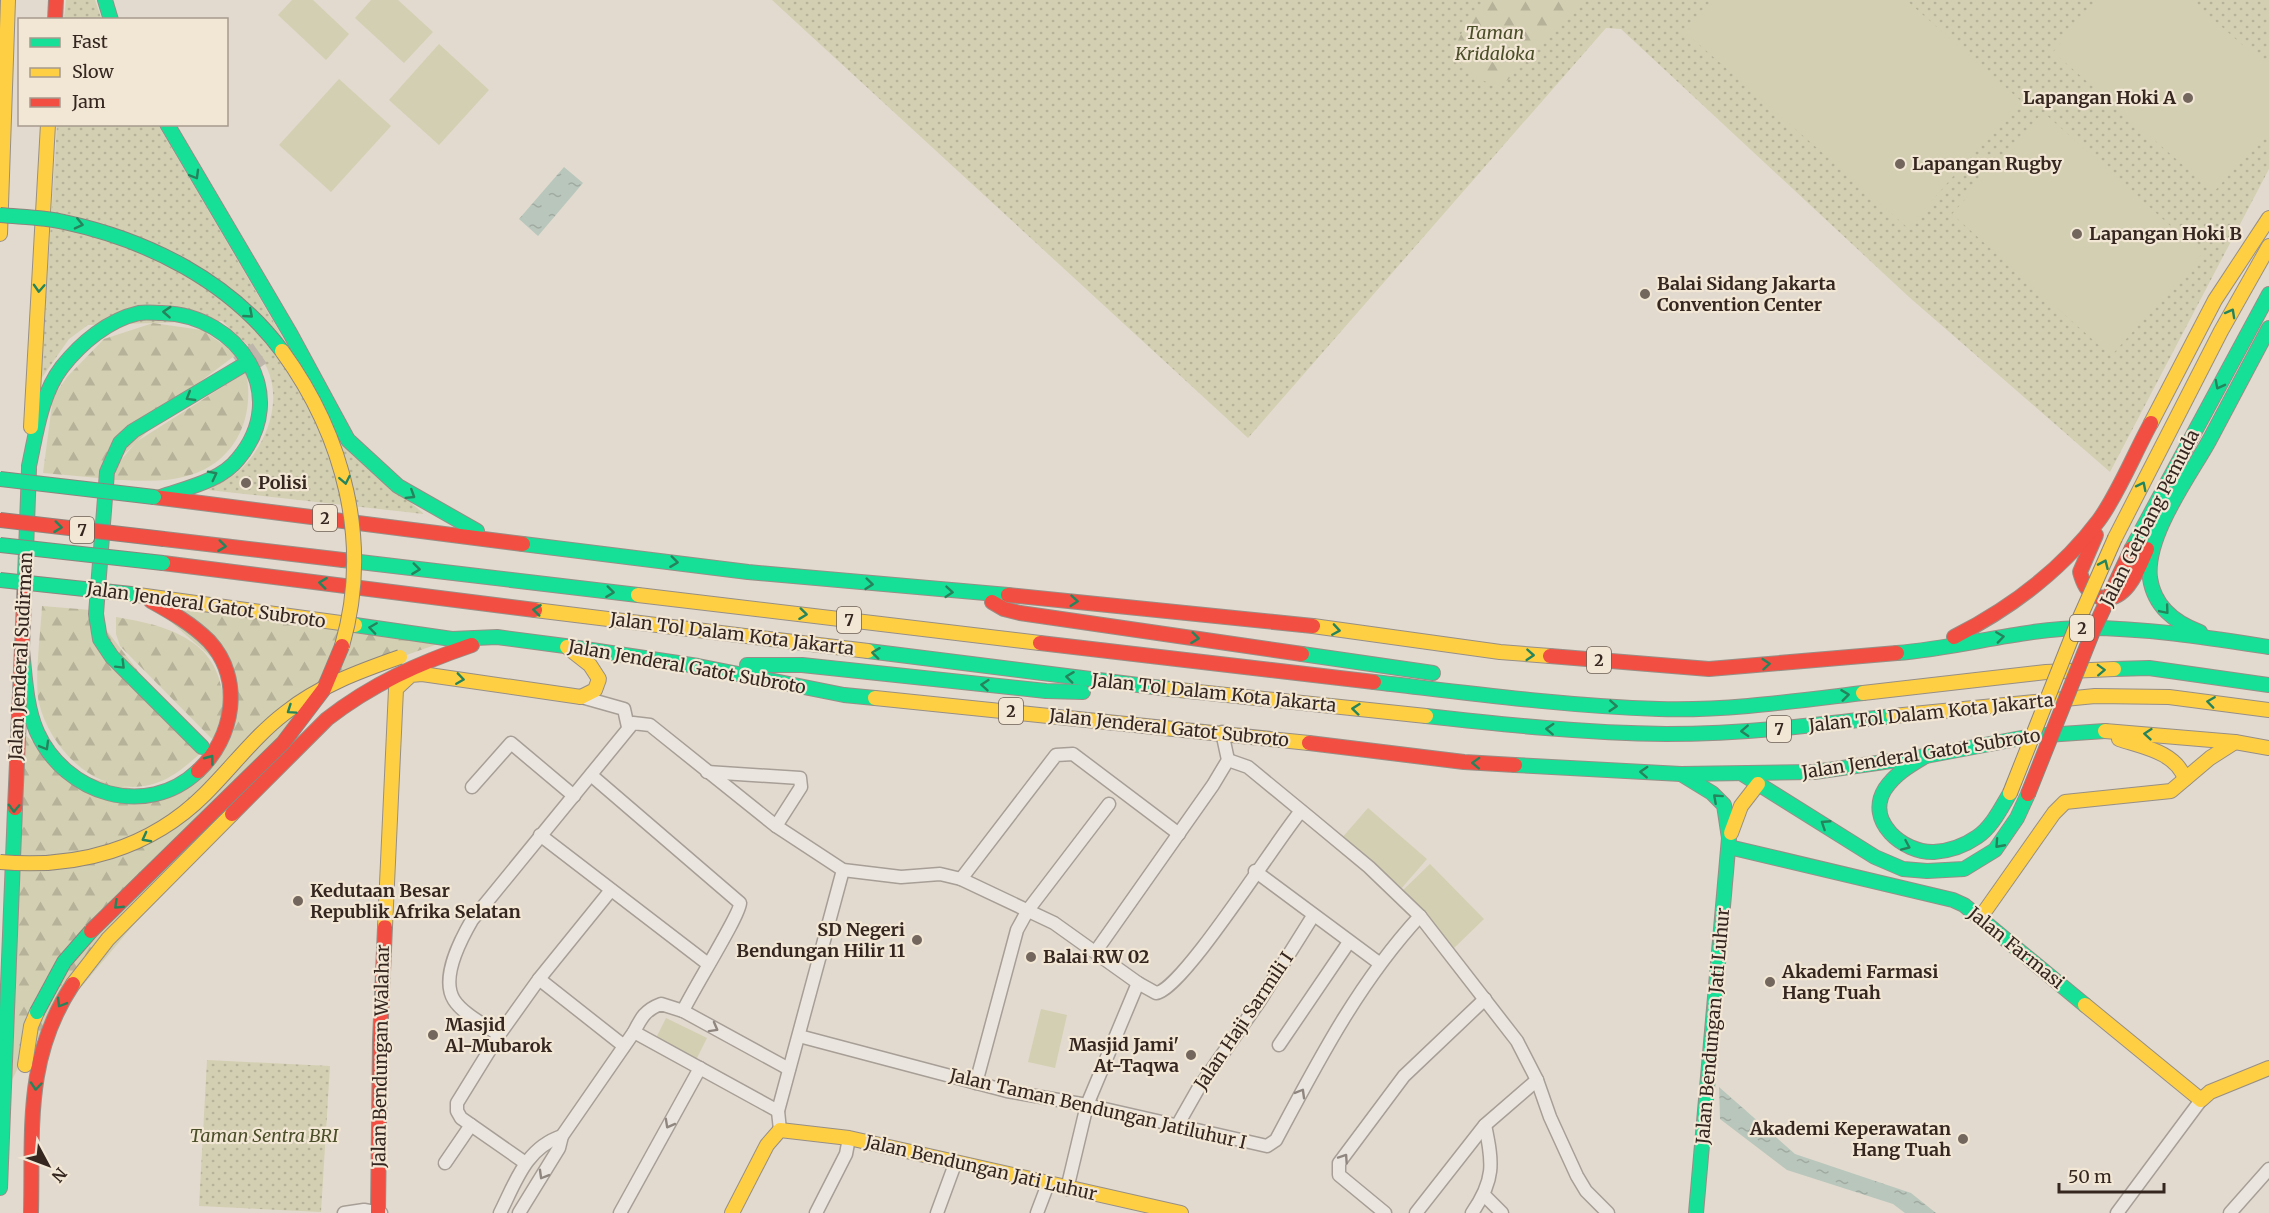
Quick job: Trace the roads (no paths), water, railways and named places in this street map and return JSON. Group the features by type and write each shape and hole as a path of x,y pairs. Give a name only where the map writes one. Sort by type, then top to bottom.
{"main road":[{"path":"0,234 8,0"},
{"path":"54,18 56,0"},
{"path":"105,0 110,18"},
{"name":"Jalan Jenderal Sudirman","path":"0,1188 29,466 48,126"},
{"path":"168,126 290,333 348,440 371,464 398,486 428,505 491,538"},
{"path":"0,215 34,216 77,223 126,237 170,257 216,285 266,329 298,370 326,421 344,471 354,523 356,578 349,629 334,670 307,715 283,743 94,928 64,962 37,1012 25,1054 17,1213"},
{"path":"1922,651 1974,628 2030,592 2060,564 2100,519 2215,300 2269,218"},
{"name":"Jalan Gerbang Pemuda","path":"1926,756 1899,773 1887,788 1881,803 1881,817 1885,829 1894,841 1908,849 1944,852 1977,837 1999,812 2010,793 2077,624 2115,538 2221,331 2269,246"},
{"name":"Jalan Gerbang Pemuda","path":"1744,775 1875,857 1903,868 1928,872 1964,869 1995,850 2018,818 2093,631 2132,548 2269,294"},
{"path":"29,466 48,392 62,367 85,342 107,325 136,313 159,311 188,314 208,322 229,336 246,354 255,369 260,389 261,409 253,439 237,461 214,476 157,497"},
{"path":"2243,643 2188,628 2170,617 2158,601 2151,583 2150,564 2167,517 2269,328"},
{"path":"267,348 290,333"},
{"path":"202,747 112,657 100,639 96,614 107,472 120,443 133,431 240,367"},
{"name":"2","path":"0,479 491,538 748,572 1279,621 1500,652 1708,669 1922,651 2001,637 2087,628 2144,631 2269,647"},
{"path":"2113,496 2110,509 2088,551 2080,573 2084,585 2099,597 2112,597 2124,591 2158,528 2167,517"},
{"name":"Jalan Tol Dalam Kota Jakarta","path":"0,520 1528,700 1661,709 1776,703 2046,672 2149,668 2269,685"},
{"name":"Jalan Tol Dalam Kota Jakarta","path":"0,544 1169,689 1539,728 1667,734 1781,729 1995,704 2095,696 2169,697 2269,710"},
{"name":"Jalan Jenderal Gatot Subroto","path":"0,580 136,595 452,639 497,637 565,646 698,666 844,695 1222,732 1464,762 1681,774 1744,775 1814,772 1926,756 2032,736 2094,730 2235,742 2269,748"},
{"path":"983,594 1004,609 1020,613 1458,677 1487,682 1528,700"},
{"path":"22,650 28,699 37,731 49,753 64,771 85,786 108,794 132,797 157,795 175,787 206,765 221,743 229,727 233,706 231,686 216,650 175,614 136,595"},
{"path":"31,1213 38,1060 58,1007 81,970 108,939 251,794 327,719 348,702 415,664 497,637"},
{"path":"0,862 34,864 89,858 114,852 140,841 194,806 285,713 341,678 452,639"},
{"path":"565,646 590,665 599,679 595,690 581,697"},
{"path":"698,666 802,665 1046,691 1169,689"},
{"name":"Jalan Bendungan Walahar","path":"379,1213 380,1040 396,689 411,675 423,674 581,697"},
{"path":"2094,730 2173,760 2184,770 2185,779"},
{"path":"1980,918 2054,813 2065,802 2171,791 2182,785 2185,779 2220,750 2235,742"},
{"name":"Jalan Bendungan Jati Luhur","path":"1681,774 1712,793 1724,805 1729,842 1696,1213"},
{"name":"Jalan Bendungan Jati Luhur","path":"1729,842 1741,806 1758,784"},
{"name":"Jalan Farmasi","path":"1729,842 1953,900 1980,918 2201,1100"},
{"path":"2201,1100 2210,1092 2269,1068"},
{"path":"732,1213 767,1145 780,1130"},
{"name":"Jalan Bendungan Jati Luhur","path":"780,1130 849,1138 955,1164 1046,1191 1067,1189 1149,1210 1181,1213"}],"street":[{"name":"Jalan Bendungan Walahar","path":"581,697 624,709 633,725"},
{"path":"499,1035 454,1000 449,988 454,957 472,920 633,725 650,725 776,826 843,870 901,877 940,874 961,879 1028,910 1096,951 1138,984 1159,993 1171,985 1226,916 1301,811"},
{"path":"1096,951 1179,834 1228,759 1222,732"},
{"path":"472,787 511,743 574,796"},
{"path":"961,879 1056,755 1073,754 1179,834"},
{"path":"1228,759 1248,767 1369,867 1420,916 1517,1041 1537,1080 1550,1117 1577,1176 1586,1191 1608,1213"},
{"path":"707,772 800,778 801,788 776,826"},
{"path":"591,775 740,903 739,912 683,1011"},
{"path":"976,1083 1012,941 1028,910 1109,804"},
{"path":"540,836 708,964"},
{"path":"780,1130 778,1112 843,870"},
{"path":"1256,871 1313,916 1379,963"},
{"path":"524,1162 458,1115 457,1102 499,1035 539,979 611,890"},
{"name":"Jalan Haji Sarmili I","path":"1177,1126 1198,1089 1259,1002 1313,916"},
{"name":"Jalan Taman Bendungan Jatiluhur I","path":"799,1036 1007,1091 1087,1105 1263,1146 1271,1144 1360,989 1379,963 1420,916"},
{"path":"1279,1045 1349,942"},
{"path":"539,979 624,1046"},
{"path":"1067,1189 1087,1105 1138,984"},
{"path":"1385,1213 1339,1175 1339,1164 1404,1077 1485,999"},
{"path":"519,1213 559,1148 562,1136 634,1032 643,1014 651,1008 661,1004 683,1011 789,1069"},
{"path":"634,1032 778,1112"},
{"path":"620,1213 700,1068"},
{"path":"1416,1213 1485,1125 1537,1080"},
{"path":"2117,1213 2201,1100"},
{"path":"445,1163 471,1125"},
{"path":"1472,1213 1488,1186 1491,1152 1485,1125"},
{"path":"500,1213 524,1162 549,1141 562,1136"},
{"path":"816,1213 846,1154 849,1138"},
{"path":"937,1213 955,1164"},
{"path":"2230,1213 2269,1169"},
{"path":"1037,1213 1046,1191"},
{"path":"1484,1195 1502,1213"},
{"path":"344,1213 379,1213"}],"water":[{"path":"564,167 583,183 538,236 519,219"},
{"path":"1719,1087 1795,1154 1911,1193 1936,1213 1905,1213 1893,1204 1787,1170 1720,1119"}],"tunnel":[{"path":"240,367 267,348"}],"place":[{"name":"Lapangan Hoki A","path":"2188,98"},
{"name":"Lapangan Rugby","path":"1900,164"},
{"name":"Lapangan Hoki B","path":"2077,234"},
{"name":"Balai Sidang Jakarta Convention Center","path":"1645,294"},
{"name":"Polisi","path":"246,483"},
{"name":"Kedutaan Besar Republik Afrika Selatan","path":"298,901"},
{"name":"SD Negeri Bendungan Hilir 11","path":"917,940"},
{"name":"Balai RW 02","path":"1031,957"},
{"name":"Akademi Farmasi Hang Tuah","path":"1770,982"},
{"name":"Masjid Al-Mubarok","path":"433,1035"},
{"name":"Masjid Jami' At-Taqwa","path":"1191,1055"},
{"name":"Akademi Keperawatan Hang Tuah","path":"1963,1139"}],"park label":[{"name":"Taman Kridaloka","path":"1495,43"},
{"name":"Taman Sentra BRI","path":"264,1136"}]}
